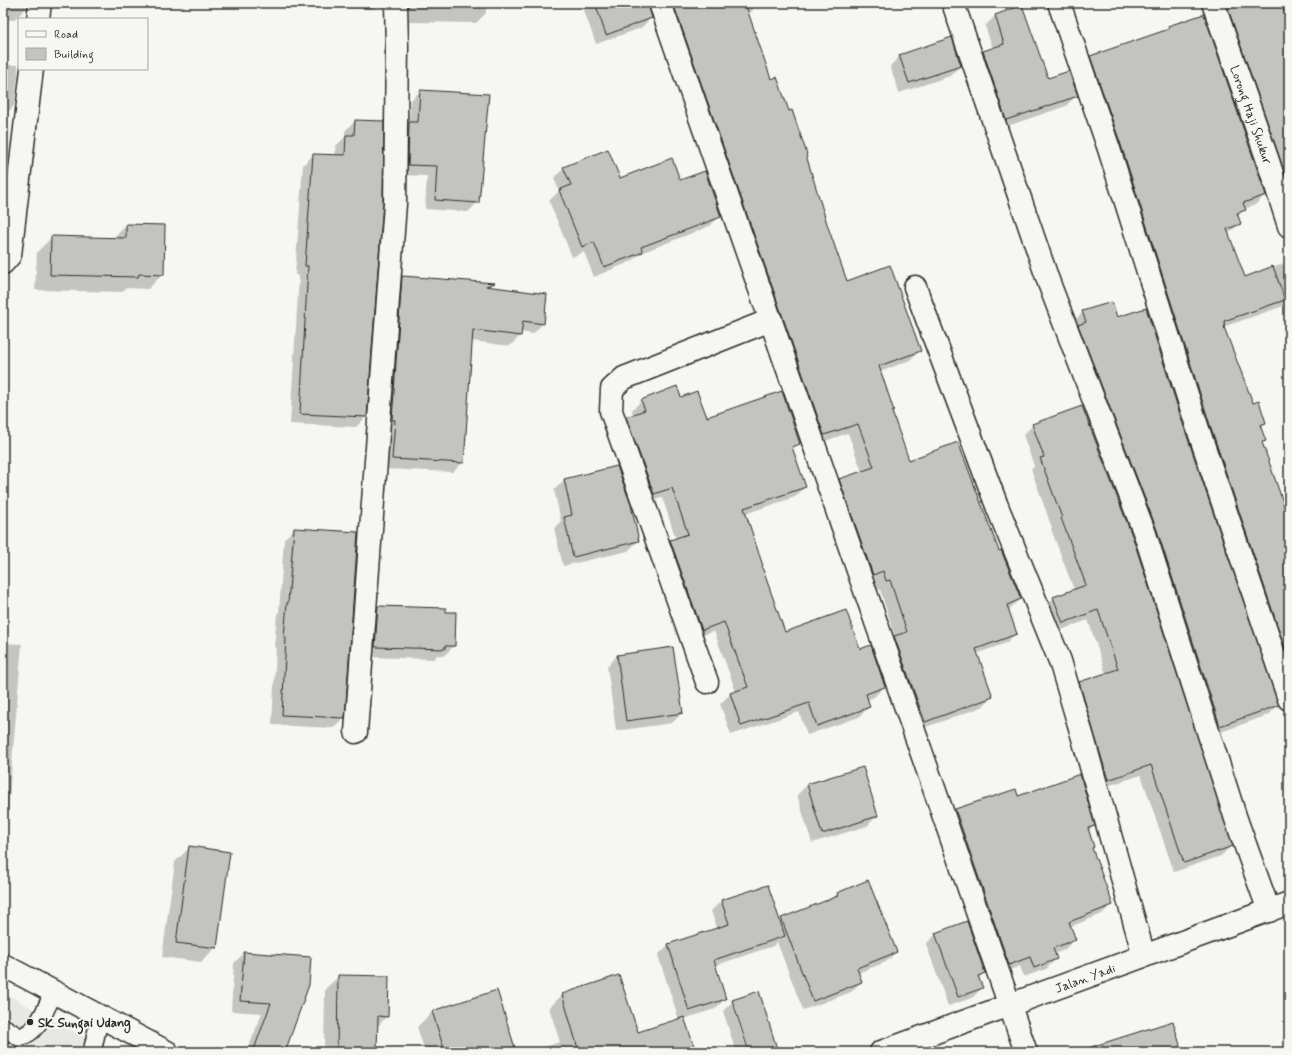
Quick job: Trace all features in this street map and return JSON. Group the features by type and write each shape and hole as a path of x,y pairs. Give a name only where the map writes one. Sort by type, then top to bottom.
{"street":[{"path":"38,18 40,3"},
{"path":"356,732 395,204 397,47 396,3"},
{"path":"660,3 1026,1052"},
{"path":"953,3 1049,283 1145,534 1236,819 1279,907"},
{"path":"1059,3 1109,149 1198,429 1289,699"},
{"name":"Lorong Haji Shukur","path":"1213,3 1289,226"},
{"path":"3,263 10,255 32,70"},
{"path":"915,287 997,506 1060,661 1144,956"},
{"path":"706,682 611,412 612,389 624,378 771,320"},
{"name":"Jalan Yadi","path":"881,1052 1279,907"},
{"path":"3,965 166,1052"}],"lane":[{"path":"3,1027 19,1037 26,1036 36,1028 54,992"},
{"path":"92,1052 100,1016"}],"shaded area":[{"name":"SK Sungai Udang","path":"3,992 110,1052 3,1052"}],"building":[{"path":"595,3 648,3 652,18 606,35"},
{"path":"673,3 745,3 771,79 777,77 789,111 792,110 807,154 806,155 828,227 847,281 890,265 921,351 879,366 894,411 892,412 909,460 958,442 999,551 1001,550 1021,599 1007,605 1017,634 976,649 993,697 925,722 894,636 907,632 890,580 886,581 883,571 873,575 839,479 874,467 858,424 824,435"},
{"path":"1226,3 1281,3 1289,26 1289,185"},
{"path":"1022,5 1048,78 1069,71 1078,96 1006,120 983,51 1004,44 995,15"},
{"path":"1204,14 1266,195 1243,203 1246,210 1237,213 1241,224 1227,229 1245,277 1273,266 1285,300 1224,321 1224,327 1253,403 1259,401 1266,423 1260,425 1266,441 1262,442 1289,519 1289,660 1210,425 1121,145 1090,56 1169,29 1168,26"},
{"path":"952,37 961,66 909,83 899,55"},
{"path":"420,90 489,94 479,203 435,200 437,166 408,165 409,122 418,122"},
{"path":"355,120 384,121 383,203 367,417 300,414 308,266 305,266 313,154 345,155 346,135 354,135"},
{"path":"608,149 620,178 672,158 680,180 705,171 721,217 641,247 643,252 604,267 594,242 582,247 559,190 571,185 563,167"},
{"path":"126,224 165,225 164,275 139,274 138,277 50,275 51,236 126,238"},
{"path":"402,276 495,283 486,286 547,294 544,324 523,321 521,336 473,330 464,463 392,459 395,420 392,420"},
{"path":"1112,302 1117,317 1146,308 1186,433 1279,705 1220,726 1157,530 1078,325 1086,322 1082,311"},
{"path":"677,386 681,397 697,391 707,417 782,391 800,444 792,447 806,487 744,508 763,566 762,567 785,632 846,610 860,649 871,645 885,687 866,694 870,707 817,726 809,703 741,726 730,693 748,687 724,622 702,630 670,540 688,534 672,488 654,494 626,417 645,410 641,400"},
{"path":"1082,406 1133,538 1233,846 1184,863 1151,765 1108,780 1079,682 1118,669 1098,610 1063,623 1053,597 1086,585 1040,458 1044,457 1032,424"},
{"path":"617,466 631,505 639,541 573,557 564,517 572,515 564,479"},
{"path":"294,528 358,532 345,718 282,715 286,637 284,637"},
{"path":"378,606 446,608 446,612 456,612 455,646 445,646 445,649 375,647"},
{"path":"673,647 683,713 626,721 617,655"},
{"path":"863,767 878,816 822,834 807,784"},
{"path":"1080,774 1095,826 1088,828 1094,847 1092,848 1113,905 1069,922 1076,940 1053,948 1057,959 1034,968 1030,957 1009,965 955,809 1016,789 1018,796"},
{"path":"189,846 230,852 217,948 176,943"},
{"path":"868,880 897,952 857,968 862,982 813,1001 781,918 838,896 837,893"},
{"path":"768,885 785,936 714,960 726,999 689,1011 668,944 729,924 721,900"},
{"path":"967,921 985,973 978,976 983,988 958,997 935,933"},
{"path":"244,952 311,957 309,985 285,1052 253,1052 271,1003 240,1001"},
{"path":"338,975 389,976 388,1017 378,1016 377,1050 368,1050 368,1052 337,1052"},
{"path":"619,975 638,1032 684,1017 696,1052 579,1052 562,994"},
{"path":"497,990 515,1048 503,1052 445,1052 432,1011"},
{"path":"759,991 778,1052 749,1052 732,1000"},
{"path":"1173,1021 1182,1052 1092,1052 1091,1047"}],"place":[{"name":"SK Sungai Udang","path":"30,1022"}]}
